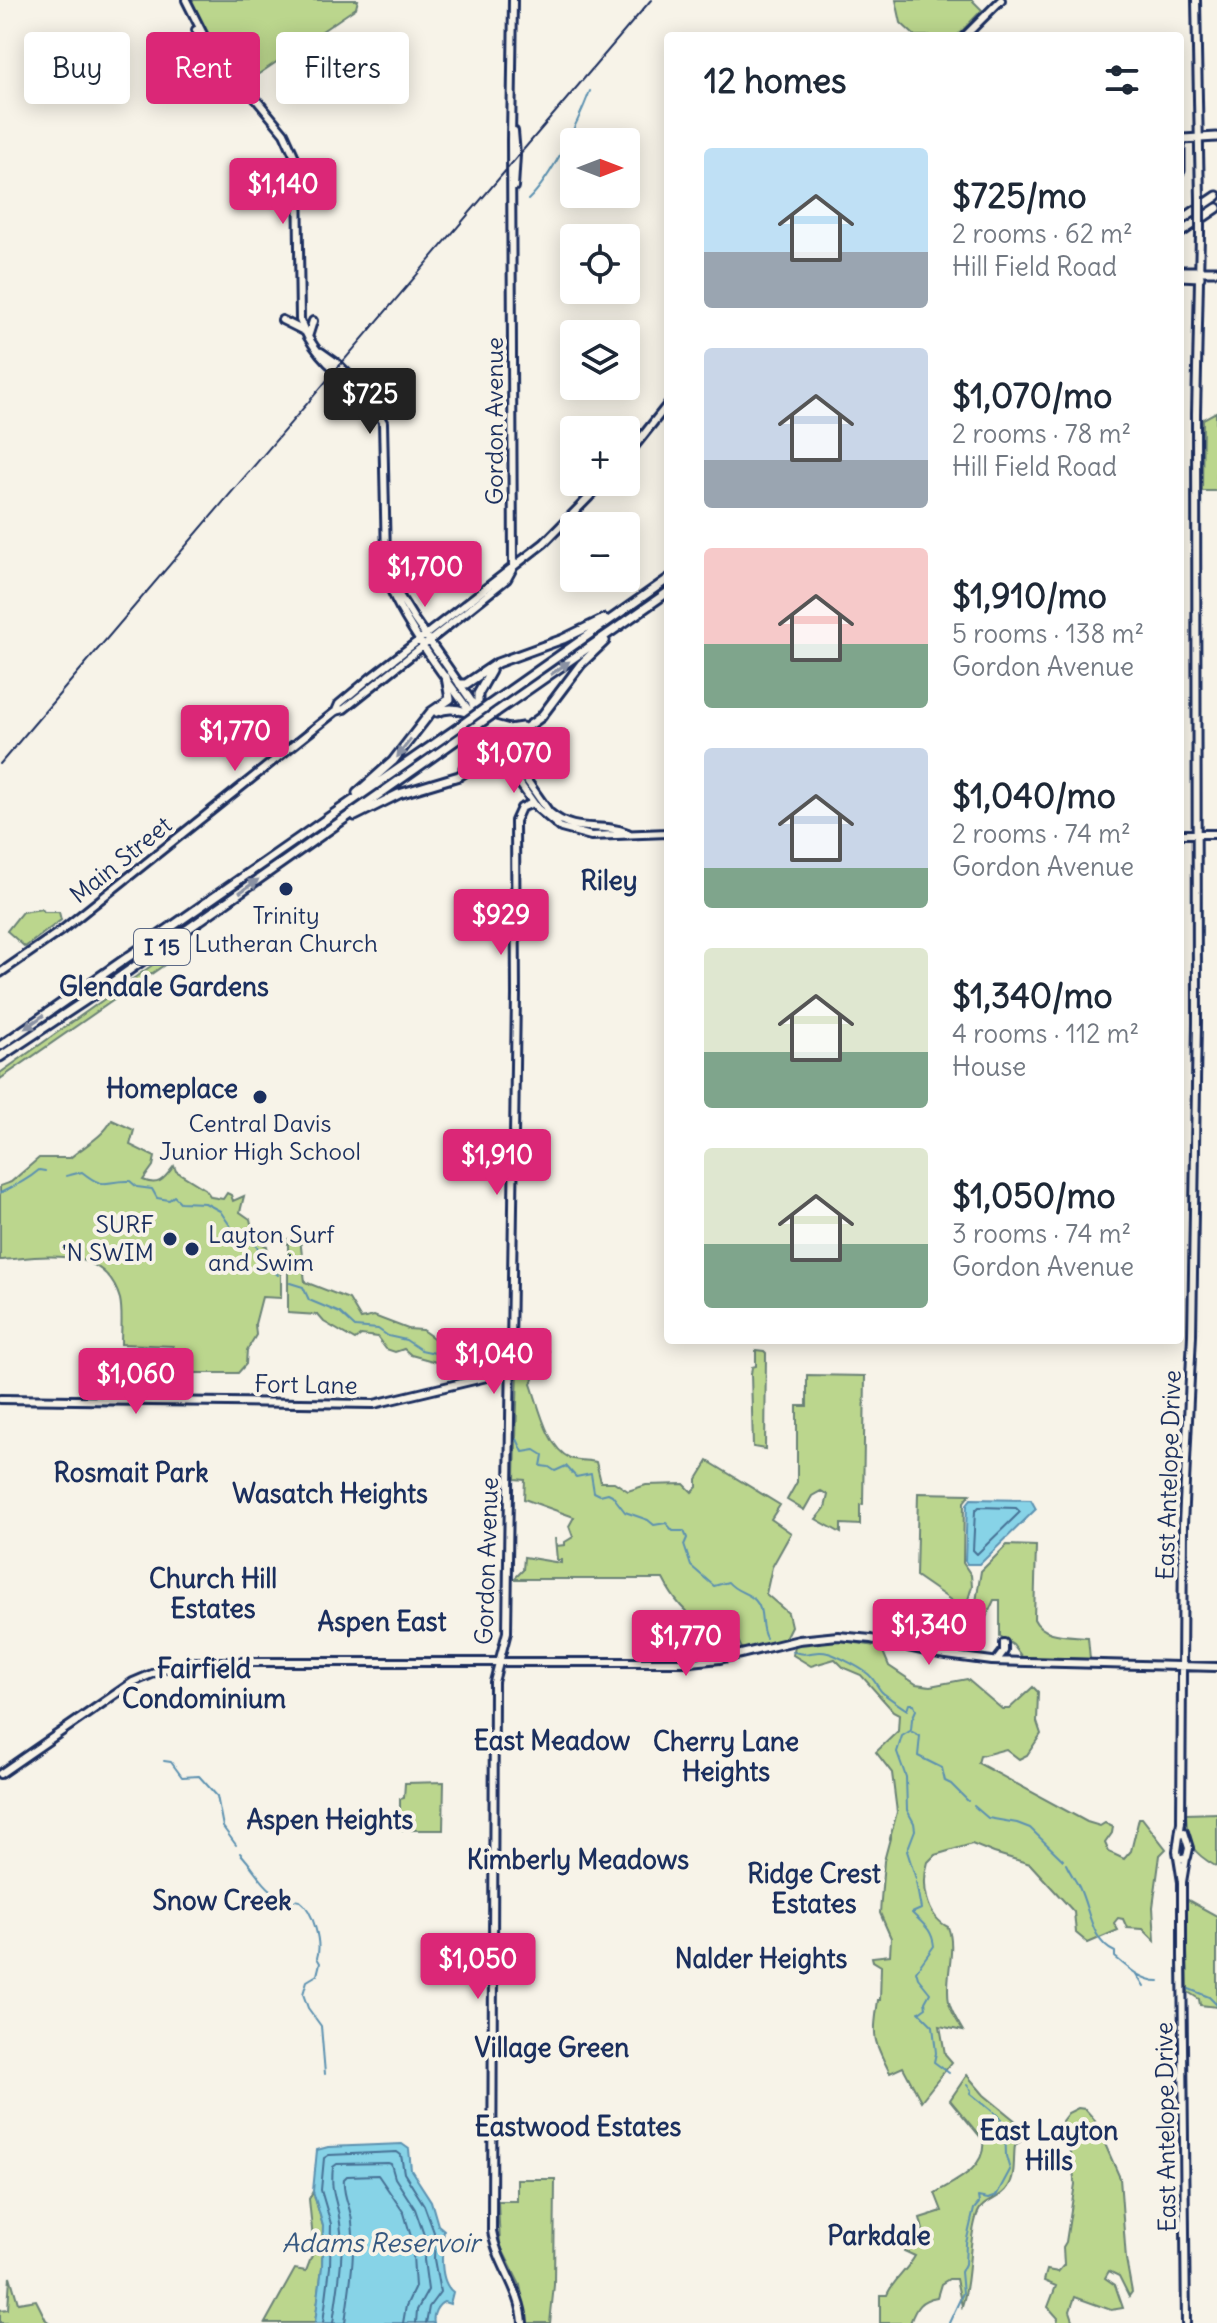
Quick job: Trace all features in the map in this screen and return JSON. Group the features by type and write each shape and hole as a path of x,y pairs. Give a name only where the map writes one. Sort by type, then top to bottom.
{"highway":[{"path":"1184,139 1217,137"},
{"path":"1184,218 1217,196"},
{"path":"1184,230 1217,208"},
{"path":"1184,273 1217,271"},
{"name":"I 15","path":"0,1057 322,835 462,730 489,705 664,582"},
{"name":"I 15","path":"0,1046 334,813 462,730 496,712 664,595"},
{"path":"460,684 471,681 497,663 577,633 628,607"},
{"path":"512,768 509,743 512,738 532,725 581,664 638,614"},
{"path":"449,778 474,754 481,687 497,663"},
{"path":"334,813 393,761 422,722 450,699 446,677"},
{"path":"422,722 447,709 509,729 532,725"},
{"path":"322,835 387,799 459,776 497,754"}],"main road":[{"path":"184,0 200,38 284,133 296,164 300,320 306,334 337,370 368,396 384,429 386,558 398,599"},
{"name":"Gordon Avenue","path":"513,0 513,568"},
{"path":"969,32 1001,0"},
{"name":"East Antelope Drive","path":"1182,1844 1181,1665 1192,1335 1196,1082 1196,414 1200,199 1196,0"},
{"path":"282,320 306,334"},
{"path":"306,334 313,321"},
{"path":"640,439 664,409"},
{"name":"Main Street","path":"424,640 458,618 507,579 513,568 557,531 591,496"},
{"path":"386,558 383,564 386,582 391,584 446,677 534,801 558,823 584,835 664,833"},
{"name":"Main Street","path":"336,711 339,704 402,658 504,571 513,568"},
{"path":"458,618 472,602 472,597"},
{"path":"437,659 435,642 444,628"},
{"path":"376,683 377,678 402,658 419,653 437,659 460,684 497,754 512,768"},
{"name":"Main Street","path":"0,973 62,930 336,711 344,709 391,671 402,658"},
{"name":"Gordon Avenue","path":"523,2323 520,2299 492,2231 494,1686 507,1632 516,1003 515,820 521,808 534,801"},
{"path":"558,823 619,829 628,833"},
{"path":"558,823 586,832 602,829"},
{"path":"1184,834 1217,834"},
{"name":"Fort Lane","path":"0,1399 378,1404 491,1376 509,1366"},
{"path":"0,1774 130,1684 171,1666 212,1662 696,1662 817,1637 871,1639 939,1654 996,1661 1217,1667"},
{"path":"996,1661 1003,1654 1004,1643"},
{"path":"483,1662 490,1669 494,1686"},
{"path":"1182,1844 1182,1857"},
{"path":"1182,1844 1190,1851 1182,1857"},
{"name":"East Antelope Drive","path":"1182,1857 1182,1882"},
{"name":"East Antelope Drive","path":"1182,1857 1186,2323"},
{"path":"1184,1871 1187,1864 1195,1862"}],"green space":[{"path":"190,0 358,0 356,8 321,32 276,32 276,62 260,73 260,32 207,32"},
{"path":"896,0 972,0 982,10 961,32 911,32 901,23"},
{"path":"1216,412 1217,491 1202,491 1203,419"},
{"path":"42,909 44,912 59,912 61,920 25,947 7,931 22,912"},
{"path":"175,949 180,954 0,1079 0,1073"},
{"path":"112,1120 134,1130 130,1145 155,1157 143,1180 153,1183 161,1180 174,1166 176,1171 205,1189 211,1197 223,1199 227,1193 233,1201 244,1196 240,1212 250,1219 255,1238 267,1246 270,1263 281,1274 281,1298 262,1297 255,1324 256,1335 247,1350 246,1364 238,1373 174,1373 173,1367 165,1370 156,1365 143,1367 142,1351 148,1352 149,1362 153,1359 174,1363 173,1346 121,1344 120,1299 112,1281 101,1269 87,1262 53,1257 0,1260 0,1186 11,1182 39,1158 70,1158 98,1136"},
{"path":"300,1238 305,1282 349,1299 361,1319 374,1316 408,1329 422,1330 435,1339 446,1334 462,1334 475,1343 493,1366 490,1371 484,1374 476,1363 469,1360 440,1363 411,1355 404,1349 395,1352 386,1349 377,1337 361,1335 355,1340 324,1322 318,1315 288,1313 288,1239"},
{"path":"756,1350 766,1353 765,1449 753,1447 751,1374 752,1367 756,1366"},
{"path":"549,1351 549,1355 530,1368 536,1371 531,1384 545,1426 562,1453 573,1459 596,1462 601,1482 614,1482 628,1491 646,1485 684,1484 692,1492 708,1461 780,1505 771,1519 791,1533 772,1567 766,1594 788,1613 791,1626 784,1640 742,1649 732,1628 693,1618 675,1599 663,1579 514,1579 523,1570 524,1557 561,1563 557,1560 555,1538 556,1546 565,1545 573,1537 569,1526 574,1517 524,1499 525,1480 515,1479 518,1367 533,1355"},
{"path":"807,1375 865,1376 860,1525 841,1524 841,1533 816,1519 825,1508 828,1495 821,1491 812,1496 804,1510 787,1500 797,1482 797,1406 807,1406"},
{"path":"918,1493 970,1494 964,1502 963,1563 971,1575 972,1586 965,1610 916,1576"},
{"path":"1007,1545 1036,1546 1034,1619 1050,1633 1088,1637 1090,1659 1022,1657 1013,1645 1000,1636 1000,1600 994,1600 982,1626 973,1620 981,1571"},
{"path":"838,1640 881,1647 889,1666 916,1684 930,1686 967,1679 1002,1709 1009,1709 1033,1687 1038,1692 1037,1722 1041,1734 1027,1755 1019,1759 1006,1749 980,1756 978,1763 1087,1822 1100,1826 1105,1823 1113,1827 1105,1843 1109,1852 1124,1859 1131,1851 1139,1818 1166,1849 1160,1855 1153,1907 1155,1941 1143,1929 1127,1928 1123,1919 1118,1918 1114,1923 1118,1930 1088,1943 1076,1933 1074,1912 1030,1864 972,1844 935,1855 928,1862 925,1880 927,1899 935,1915 948,1927 951,1955 949,2002 963,2031 940,2026 945,2054 952,2062 921,2101 903,2067 890,2073 877,2045 875,2031 881,1966 872,1957 890,1955 891,1938 880,1913 884,1861 897,1812 892,1773 876,1752 898,1731 899,1714 861,1675 844,1668 835,1659 811,1666 793,1655 795,1646 811,1641"},
{"path":"444,1782 443,1830 400,1830 400,1799 404,1798 405,1783"},
{"path":"1217,1813 1217,1867 1201,1857 1192,1846 1186,1814"},
{"path":"1186,1899 1217,1916 1217,2007 1200,2005 1199,1999 1188,1992"},
{"path":"967,2075 1029,2136 1015,2145 1011,2183 1005,2192 983,2206 977,2215 962,2306 956,2279 949,2279 941,2284 937,2297 919,2305 910,2323 880,2323 880,2295 887,2295 915,2256 904,2251 908,2237 918,2238 923,2230 920,2218 942,2211 935,2193 975,2166 983,2150 983,2140 950,2100"},
{"path":"1078,2108 1085,2109 1094,2119 1120,2178 1126,2259 1132,2292 1129,2296 1119,2276 1109,2271 1105,2278 1115,2285 1123,2308 1111,2310 1075,2297 1070,2311 1074,2323 1057,2323 1058,2318 1048,2307 1056,2286 1044,2281 1047,2270 1058,2272 1064,2265 1063,2247 1075,2184 1062,2121 1068,2113"},
{"path":"517,2179 555,2179 554,2285 550,2323 527,2323 520,2285 500,2245 498,2201 517,2201"},
{"path":"313,2191 323,2226 315,2323 265,2323 295,2269 306,2271 314,2250 309,2199"},
{"path":"10,2276 18,2303 36,2300 50,2323 0,2323 0,2310 8,2309"}],"water":[{"path":"971,1499 1031,1500 1036,1509 980,1564 967,1564 967,1504"},
{"name":"Adams Reservoir","path":"402,2144 409,2149 411,2170 431,2201 438,2225 444,2230 442,2264 445,2280 453,2292 450,2304 444,2302 439,2305 434,2314 434,2323 315,2323 323,2226 313,2191 317,2150"}],"waterway":[{"path":"528,200 555,164 590,91"},
{"path":"0,1193 39,1170 45,1171"},
{"path":"66,1176 82,1172 101,1183 130,1181 137,1187 152,1189 157,1198 169,1200 174,1196 180,1202 205,1203 220,1211 233,1230 257,1246 263,1262 278,1275"},
{"path":"290,1283 303,1287 309,1300 340,1313 355,1327 378,1329 388,1336 406,1340 421,1350 435,1353 461,1349 486,1366"},
{"path":"517,1439 523,1452 535,1450 543,1455 541,1466 555,1471 566,1466 576,1477 591,1474 594,1492 612,1495 625,1512 654,1525 666,1523 673,1531 684,1531 687,1538 684,1545 691,1566 714,1586 728,1582 755,1600 760,1608 766,1638"},
{"path":"792,1651 828,1653 868,1674 882,1692 907,1710 909,1704 914,1704 916,1710 911,1730"},
{"path":"910,1731 902,1736 897,1752 906,1777 907,1810 914,1823 915,1830 907,1851 916,1879"},
{"path":"912,1732 920,1736 918,1756 942,1768 945,1781 968,1801"},
{"path":"164,1761 171,1762 182,1777 199,1776 217,1796 223,1827 236,1845"},
{"path":"974,1806 988,1818 1030,1828 1063,1860"},
{"path":"240,1853 264,1884 278,1895 300,1901 312,1919 320,1963 317,1975 307,1981 303,1994 308,2008 321,2026 325,2074"},
{"path":"1066,1864 1101,1941 1136,1973 1159,1981"},
{"path":"916,1882 921,1909 912,1913 929,1931 934,1946 916,1971 930,1993 926,2007 919,2012 933,2026 934,2062 949,2073"},
{"path":"1136,1974 1144,1987"},
{"path":"1189,1989 1209,1997 1217,2005"},
{"path":"949,2323 963,2293 961,2272 978,2197 988,2199 996,2196 1010,2170 1006,2156 1005,2125 970,2093 967,2085"}],"railway":[{"path":"0,764 651,0"}],"place":[{"name":"Trinity Lutheran Church","path":"286,889"},
{"name":"Central Davis Junior High School","path":"260,1097"},
{"name":"SURF 'N SWIM","path":"170,1239"},
{"name":"Layton Surf and Swim","path":"192,1249"}],"district":[{"name":"Riley","path":"609,881"},
{"name":"Glendale Gardens","path":"164,987"},
{"name":"Homeplace","path":"172,1089"},
{"name":"Rosmait Park","path":"131,1473"},
{"name":"Wasatch Heights","path":"330,1494"},
{"name":"Church Hill Estates","path":"213,1594"},
{"name":"Aspen East","path":"382,1622"},
{"name":"Fairfield Condominium","path":"204,1684"},
{"name":"East Meadow","path":"552,1741"},
{"name":"Cherry Lane Heights","path":"726,1757"},
{"name":"Aspen Heights","path":"330,1820"},
{"name":"Kimberly Meadows","path":"578,1860"},
{"name":"Ridge Crest Estates","path":"814,1889"},
{"name":"Snow Creek","path":"222,1901"},
{"name":"Nalder Heights","path":"761,1959"},
{"name":"Village Green","path":"552,2048"},
{"name":"Eastwood Estates","path":"578,2127"},
{"name":"East Layton Hills","path":"1049,2146"},
{"name":"Parkdale","path":"879,2236"}]}
